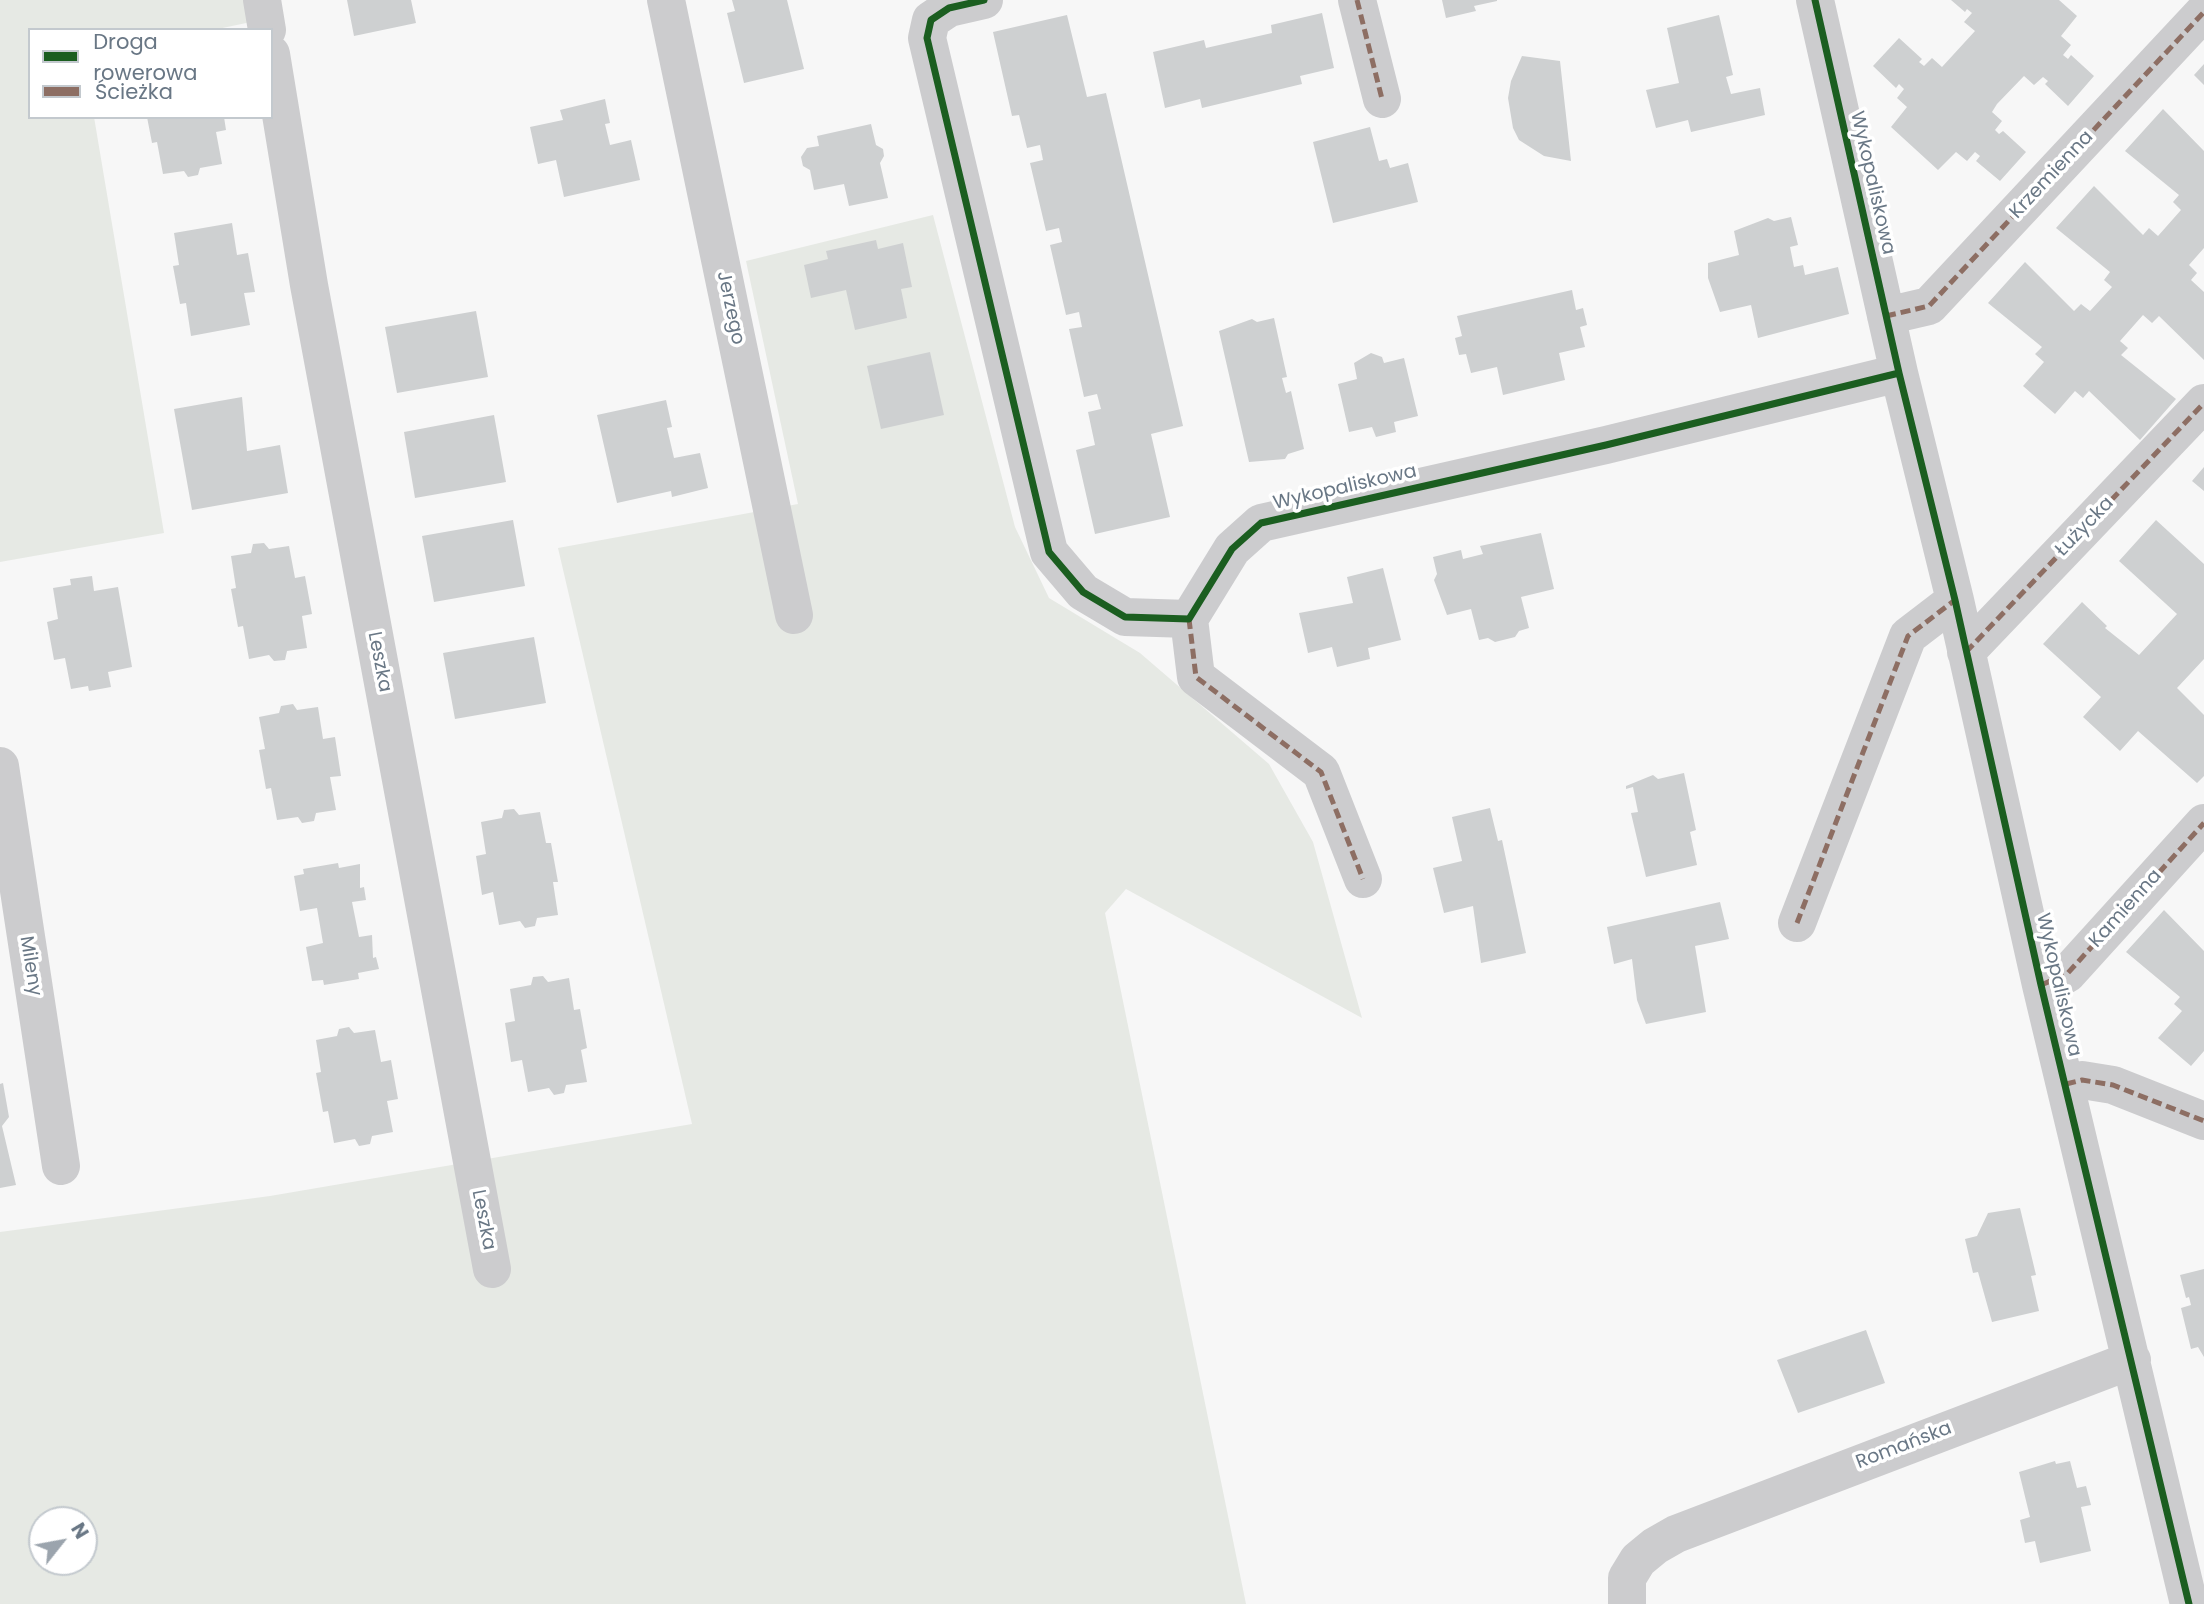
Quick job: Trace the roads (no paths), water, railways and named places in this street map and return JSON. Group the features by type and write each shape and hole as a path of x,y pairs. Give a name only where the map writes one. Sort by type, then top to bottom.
{"street":[{"path":"262,0 267,28"},
{"name":"Jerzego","path":"666,0 794,615"},
{"path":"1357,0 1382,99"},
{"name":"Wykopaliskowa","path":"1815,0 1899,373 1955,600 2041,985 2189,1604"},
{"path":"966,4 931,20 927,38 1049,552 1083,592 1125,617 1189,619 1196,677 1321,772 1363,879"},
{"name":"Krzemienna","path":"1886,316 1929,306 2204,12"},
{"name":"Leszka","path":"273,66 309,285 492,1269"},
{"name":"Wykopaliskowa","path":"1189,619 1232,549 1261,523 1606,445 1899,373"},
{"name":"Łużycka","path":"1966,652 2204,403"},
{"path":"1797,923 1908,636 1955,600"},
{"name":"Mileny","path":"0,766 61,1166"},
{"name":"Kamienna","path":"2041,985 2067,974 2204,823"},
{"path":"2066,1084 2082,1080 2113,1085 2204,1121"},
{"name":"Romańska","path":"1627,1604 1627,1578 1639,1560 1655,1546 1676,1534 2132,1360"}]}
